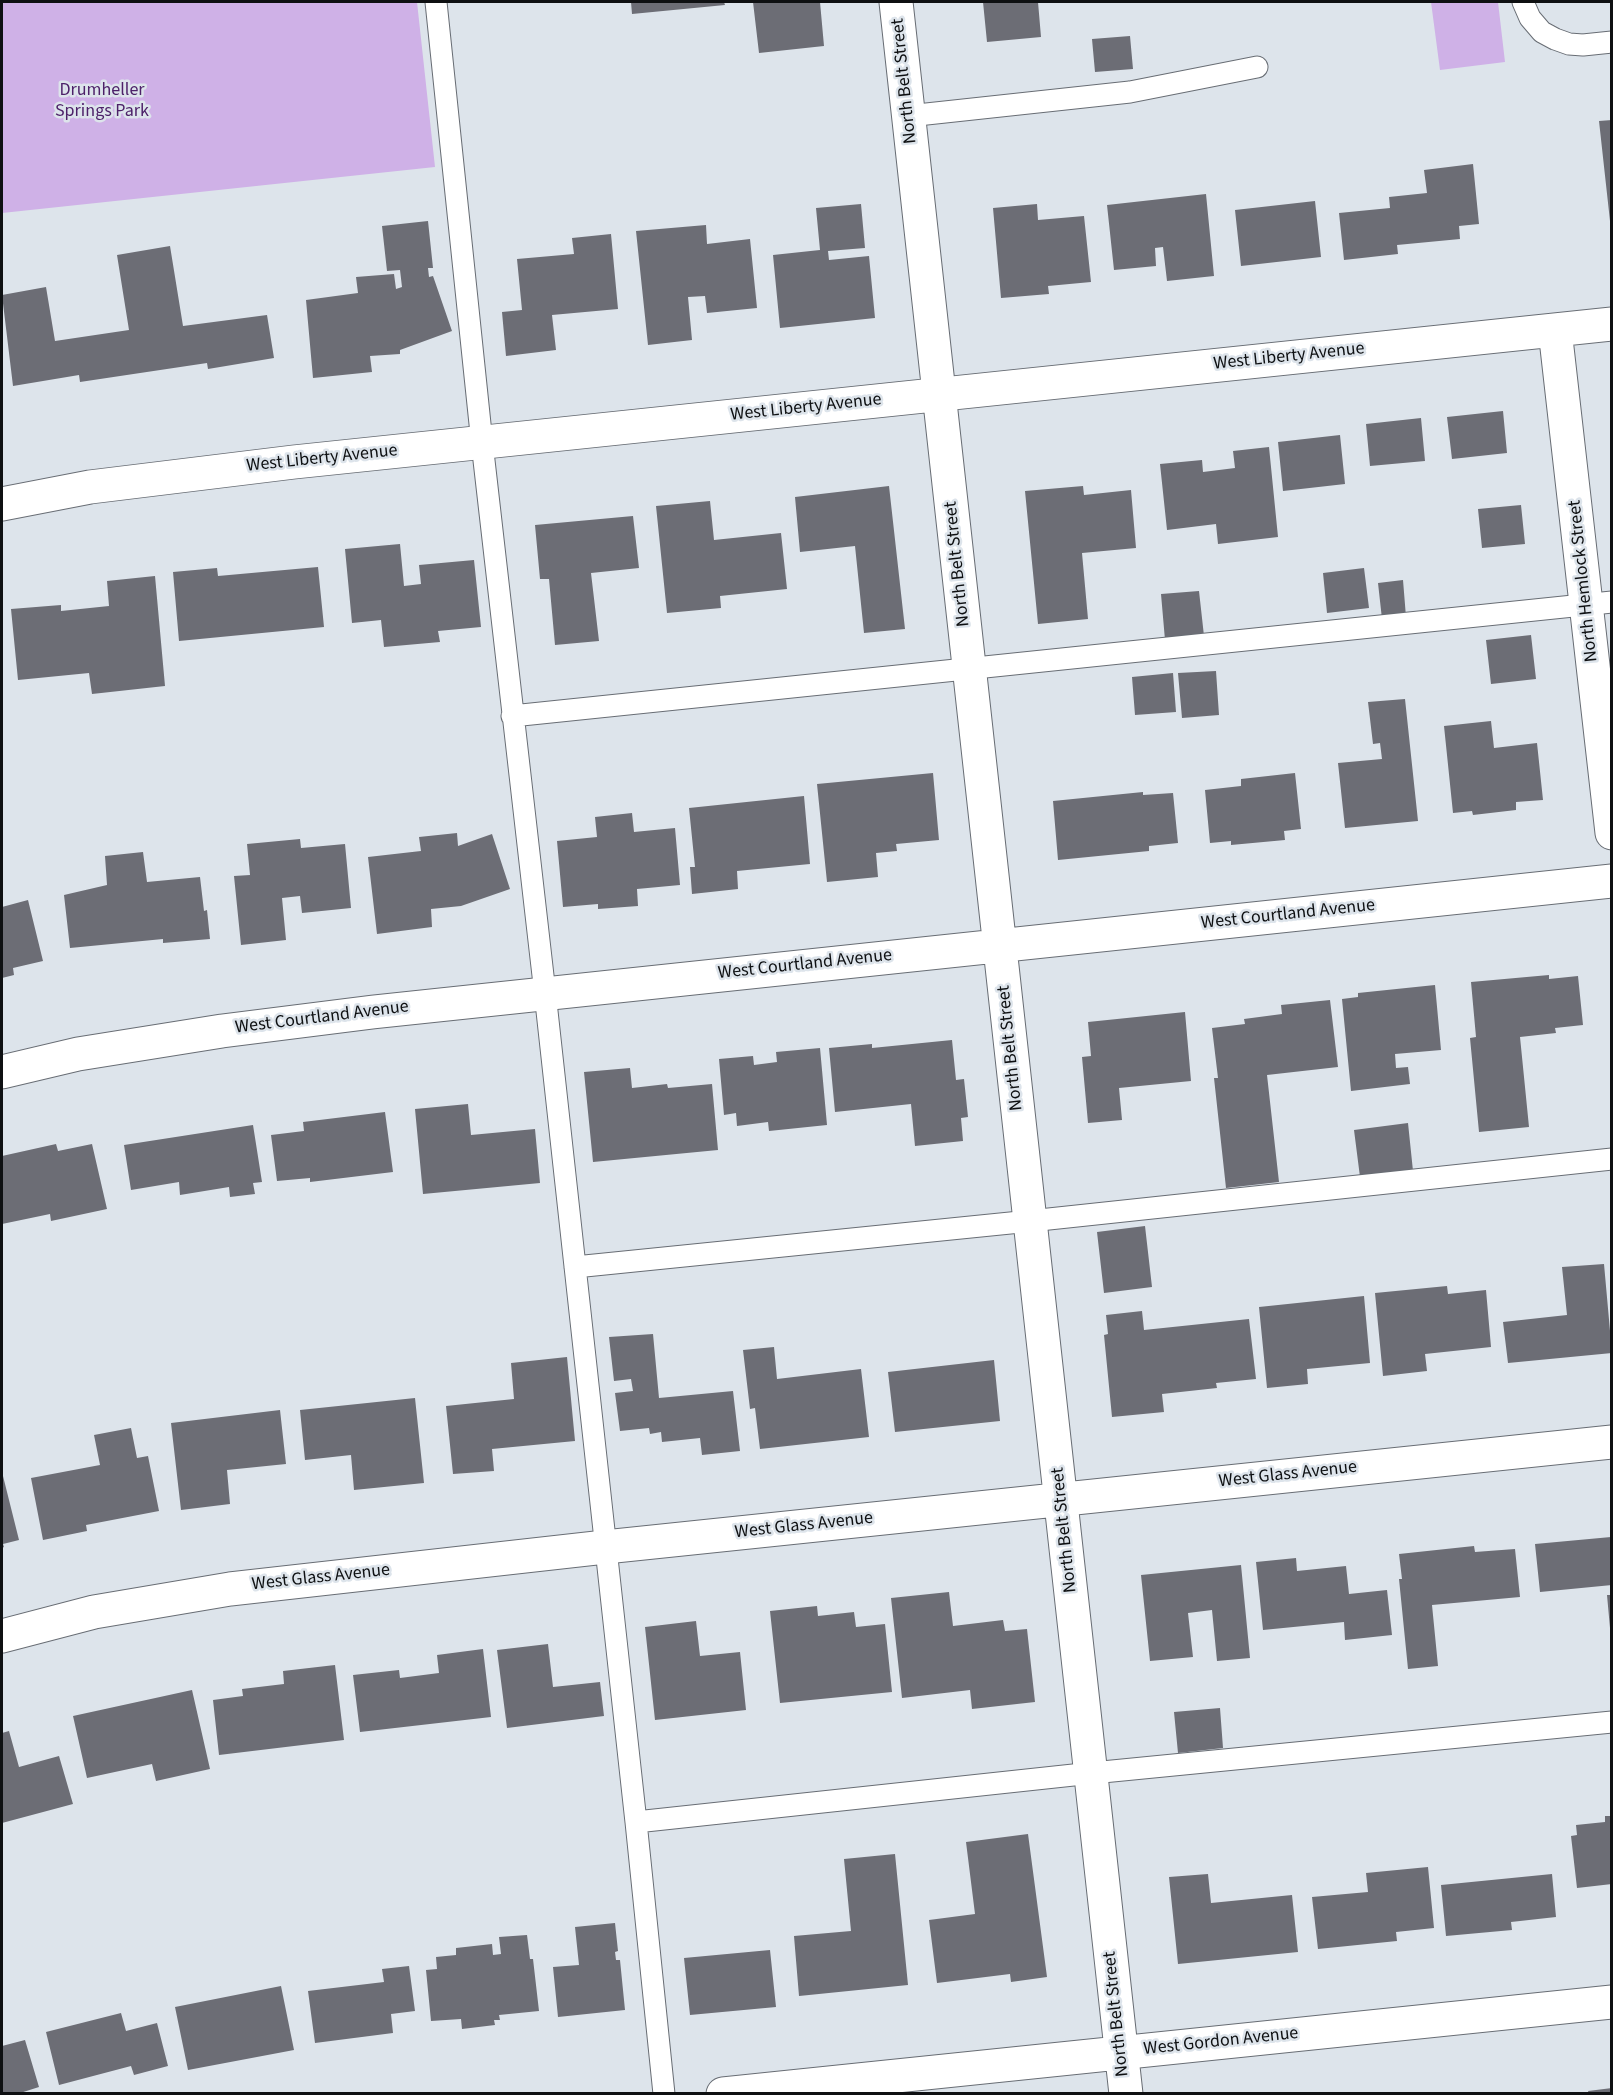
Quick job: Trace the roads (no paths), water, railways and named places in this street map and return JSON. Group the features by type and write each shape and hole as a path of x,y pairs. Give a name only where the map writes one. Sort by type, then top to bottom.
{"street":[{"name":"North Belt Street","path":"896,2 1126,2094"},
{"name":"West Liberty Avenue","path":"2,504 101,485 294,462 1611,324"},
{"name":"North Hemlock Street","path":"1555,330 1599,603 1611,833"},
{"name":"West Courtland Avenue","path":"2,1072 78,1054 222,1030 545,993 1611,881"},
{"name":"West Glass Avenue","path":"2,1636 94,1612 230,1589 605,1547 1611,1442"},
{"name":"West Gordon Avenue","path":"723,2094 1611,2002"}],"lane":[{"path":"436,2 482,443 545,993 664,2094"},
{"path":"1523,2 1530,18 1542,32 1555,39 1569,44 1583,45 1611,42"},
{"path":"908,116 1130,92 1257,67"},
{"path":"512,716 1599,603"},
{"path":"575,1267 1611,1159"},
{"path":"636,1822 1092,1773 1611,1722"}],"park label":[{"name":"Drumheller Springs Park","path":"102,101"}]}
